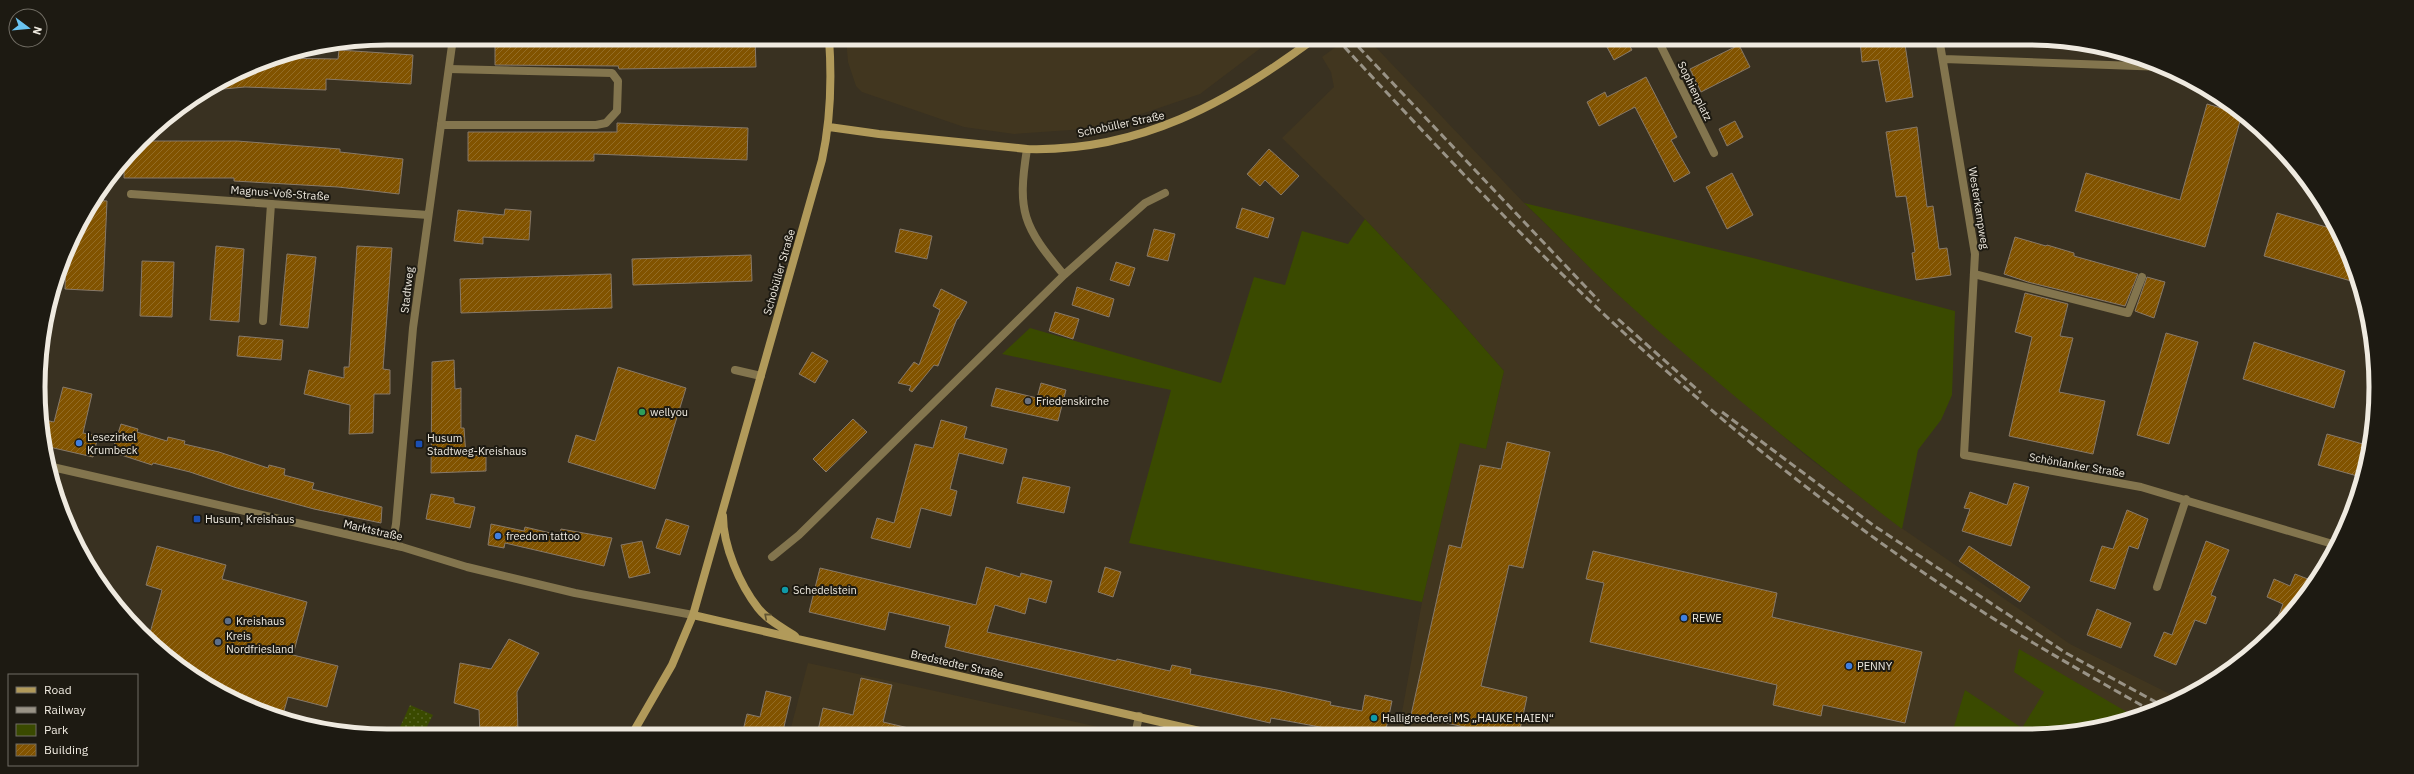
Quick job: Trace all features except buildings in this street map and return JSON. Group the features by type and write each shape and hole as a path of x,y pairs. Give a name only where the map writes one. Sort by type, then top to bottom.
{"main road":[{"path":"829,45 829,127"},
{"name":"Schobüller Straße","path":"635,729 672,665 693,615 822,160 829,127 902,137 1027,149 1048,149 1094,143 1171,124 1225,99 1306,45"},
{"path":"723,506 723,526 727,547 751,598 758,608 768,617 799,639"},
{"name":"Bredstedter Straße","path":"693,615 1195,729"}],"street":[{"name":"Stadtweg","path":"392,545 396,524 412,336 452,45"},
{"name":"Sophienplatz","path":"1660,45 1714,153"},
{"name":"Westerkampweg","path":"1941,45 1975,254 1964,455"},
{"path":"1944,59 2146,66"},
{"path":"441,125 596,125 606,123 618,111 618,81 612,73 449,69"},
{"path":"1027,149 1022,184 1025,216 1035,238 1064,274"},
{"path":"772,557 799,535 1064,274 1145,203 1165,193"},
{"name":"Magnus-Voß-Straße","path":"131,194 428,215"},
{"path":"263,321 271,204"},
{"path":"1974,274 2128,313 2142,277"},
{"path":"735,370 761,376"},
{"name":"Schönlanker Straße","path":"1964,455 2141,488 2186,499 2331,543"},
{"name":"Marktstraße","path":"55,468 392,545 467,567 575,593 693,615"},
{"path":"2157,587 2186,499"},
{"path":"1136,729 1139,716"}],"shaded area":[{"path":"847,45 1265,45 1200,94 1100,128 1014,134 964,127 862,92 856,86 848,62"},
{"path":"1338,45 1374,45 1524,203 1614,291 1805,455 1903,529 2070,644 2174,696 2137,711 2094,722 2072,726 2027,729 1399,729 1422,602 1460,442 1486,449 1504,371 1449,308 1365,219 1282,138 1334,87 1331,72 1322,57"},
{"path":"808,663 1108,729 791,729"}],"green space":[{"path":"1524,203 1753,258 1955,311 1952,395 1941,420 1918,450 1902,529 1792,443 1685,354 1615,292"},
{"path":"1365,219 1449,308 1504,371 1486,449 1460,443 1422,602 1129,543 1171,390 1002,354 1030,328 1221,383 1254,277 1285,285 1302,231 1348,244"},
{"path":"2019,649 2129,713 2072,726 2027,729 1953,729 1965,690 2022,728 2044,692 2014,672"},
{"path":"410,705 433,715 426,729 399,729"}],"railway":[{"path":"1343,45 1476,188 1585,297 1667,372 1759,449 1854,523 1952,592 2002,624 2146,708"},
{"path":"1357,45 1599,301"},
{"path":"1618,319 1701,393"},
{"path":"1722,412 1873,525 2066,653 2158,703"}],"place":[{"name":"Friedenskirche","path":"1028,401"},
{"name":"wellyou","path":"642,412"},
{"name":"Lesezirkel Krumbeck","path":"79,443"},
{"name":"Husum Stadtweg-Kreishaus","path":"419,444"},
{"name":"Husum, Kreishaus","path":"197,519"},
{"name":"freedom tattoo","path":"498,536"},
{"name":"Schedelstein","path":"785,590"},
{"name":"REWE","path":"1684,618"},
{"name":"Kreishaus","path":"228,621"},
{"name":"Kreis Nordfriesland","path":"218,642"},
{"name":"PENNY","path":"1849,666"},
{"name":"Halligreederei MS „HAUKE HAIEN“","path":"1374,718"}]}
